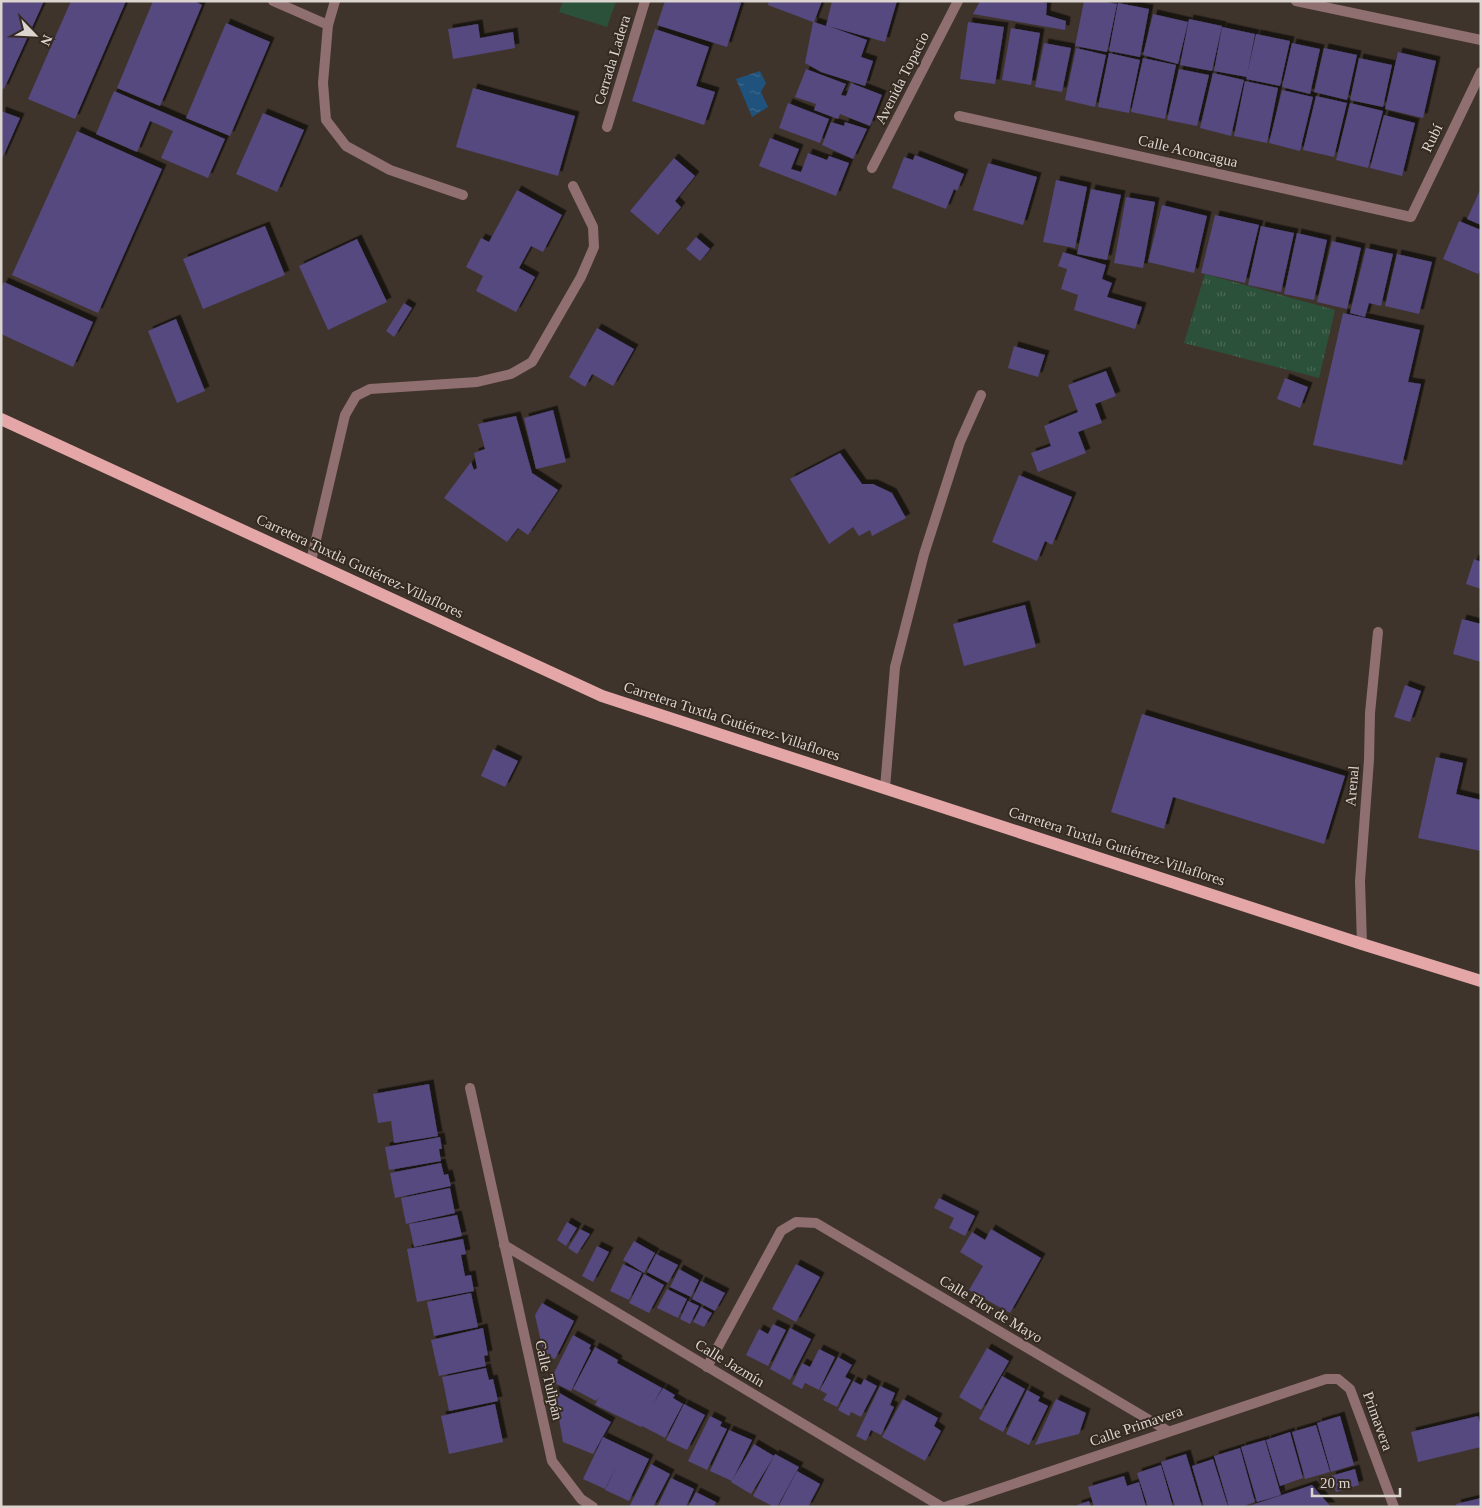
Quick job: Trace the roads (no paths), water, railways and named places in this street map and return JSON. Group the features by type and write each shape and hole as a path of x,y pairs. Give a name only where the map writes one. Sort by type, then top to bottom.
{"main road":[{"name":"Carretera Tuxtla Gutiérrez-Villaflores","path":"1,419 602,696 1362,944 1481,981"}],"street":[{"path":"273,1 328,25"},
{"path":"335,1 328,25 323,83 326,120 346,146 390,170 463,195"},
{"name":"Cerrada Ladera","path":"607,127 645,1"},
{"name":"Avenida Topacio","path":"872,168 958,1"},
{"path":"1296,1 1481,40"},
{"name":"Rubí","path":"1411,217 1481,72"},
{"name":"Calle Aconcagua","path":"959,116 1411,217"},
{"path":"311,561 344,415 356,396 370,389 477,382 511,374 532,362 580,277 594,247 593,227 573,186"},
{"path":"886,788 895,667 924,554 960,442 981,395"},
{"name":"Arenal","path":"1362,944 1360,881 1369,760 1370,713 1378,632"},
{"name":"Calle Tulipán","path":"470,1088 552,1461 580,1499 593,1507"},
{"name":"Calle Flor de Mayo","path":"707,1367 781,1231 796,1222 816,1223 1168,1431"},
{"name":"Calle Jazmín","path":"504,1245 943,1507"},
{"name":"Calle Primavera","path":"943,1507 1326,1379 1338,1379"},
{"name":"Primavera","path":"1338,1379 1350,1389 1394,1507"}],"water":[{"path":"760,71 766,83 761,92 768,107 752,117 736,79"}]}
